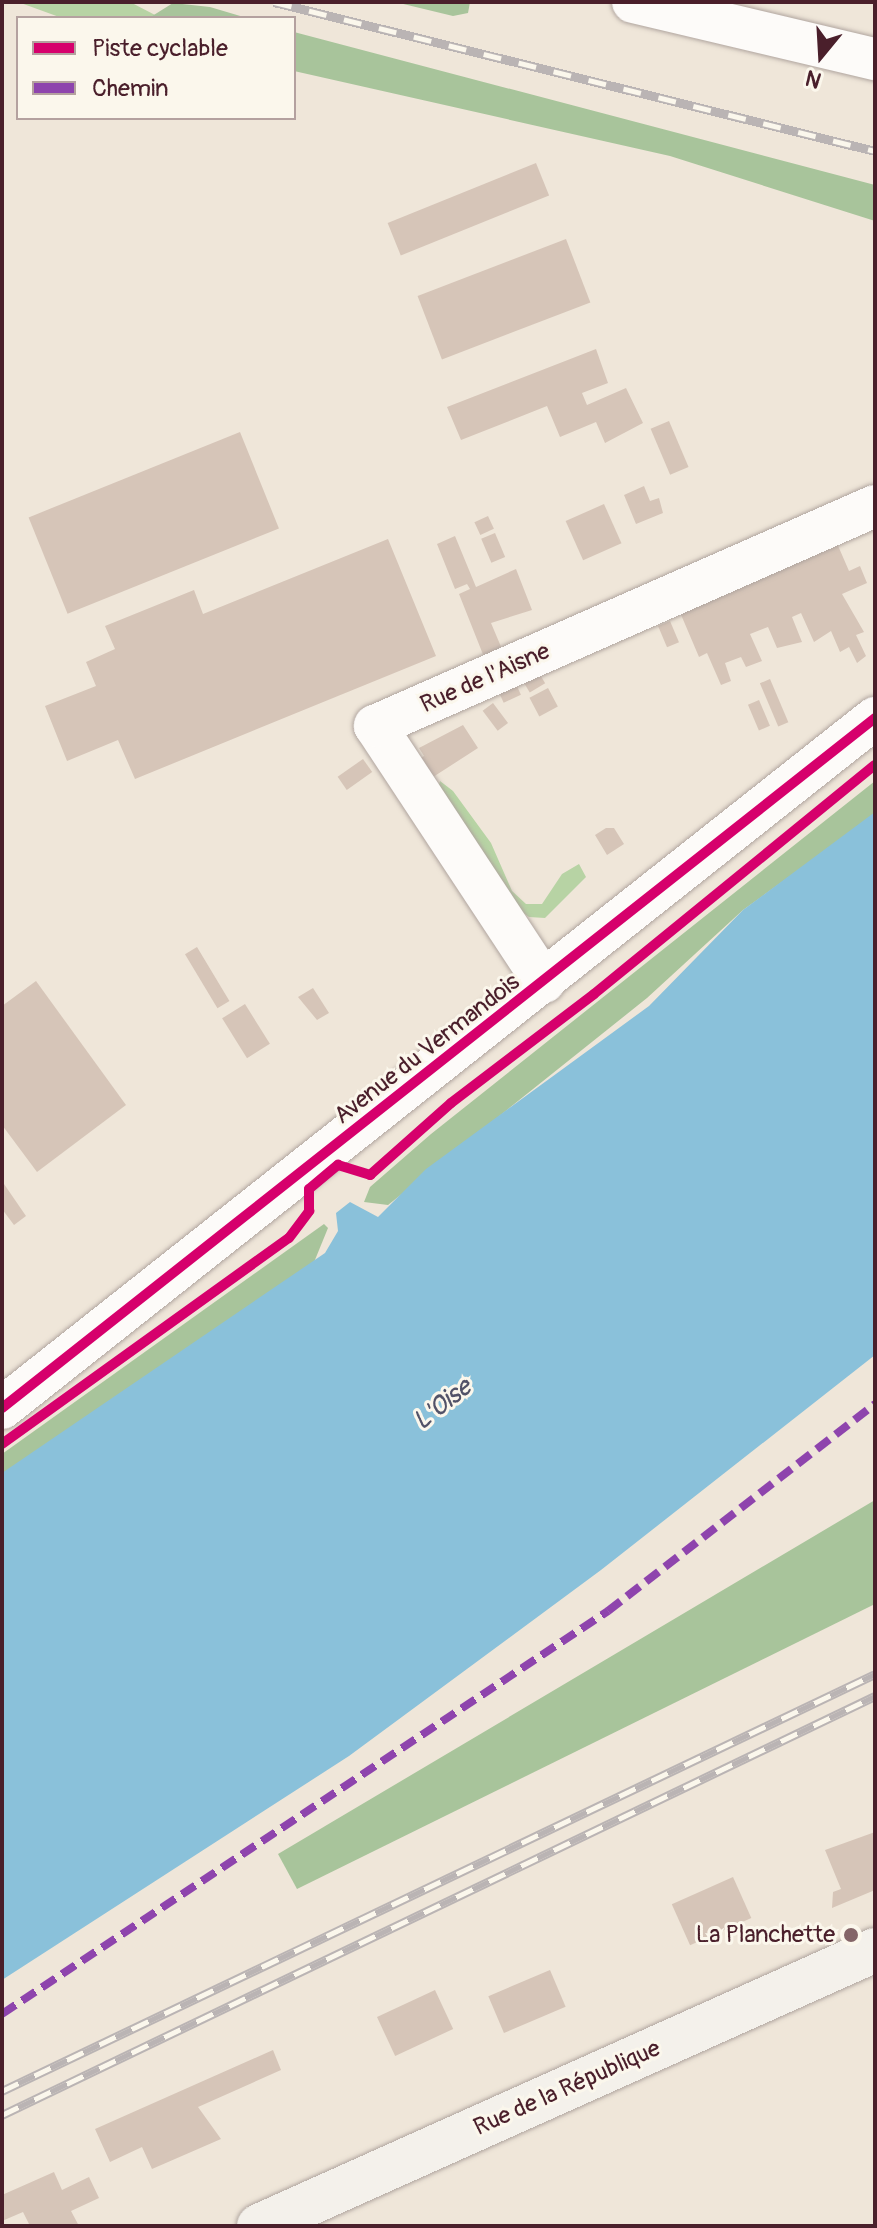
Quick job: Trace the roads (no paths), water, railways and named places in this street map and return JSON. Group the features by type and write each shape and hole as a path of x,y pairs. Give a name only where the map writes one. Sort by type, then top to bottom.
{"main road":[{"name":"Rue de la République","path":"259,2226 875,1950"}],"street":[{"path":"633,2 875,59"},
{"name":"Rue de l'Aisne","path":"544,982 375,726 875,506"},
{"name":"Avenue du Vermandois","path":"2,1408 875,718"}],"water":[{"name":"L'Oise","path":"875,812 875,1355 601,1570 349,1756 2,1980 2,1473 325,1253 338,1231 336,1213 350,1202 378,1217 426,1169 649,1006 743,910"}],"railway":[{"path":"274,2 875,151"},
{"path":"2,2091 875,1674"},
{"path":"2,2115 875,1696"}],"place":[{"name":"La Planchette","path":"851,1935"}]}
